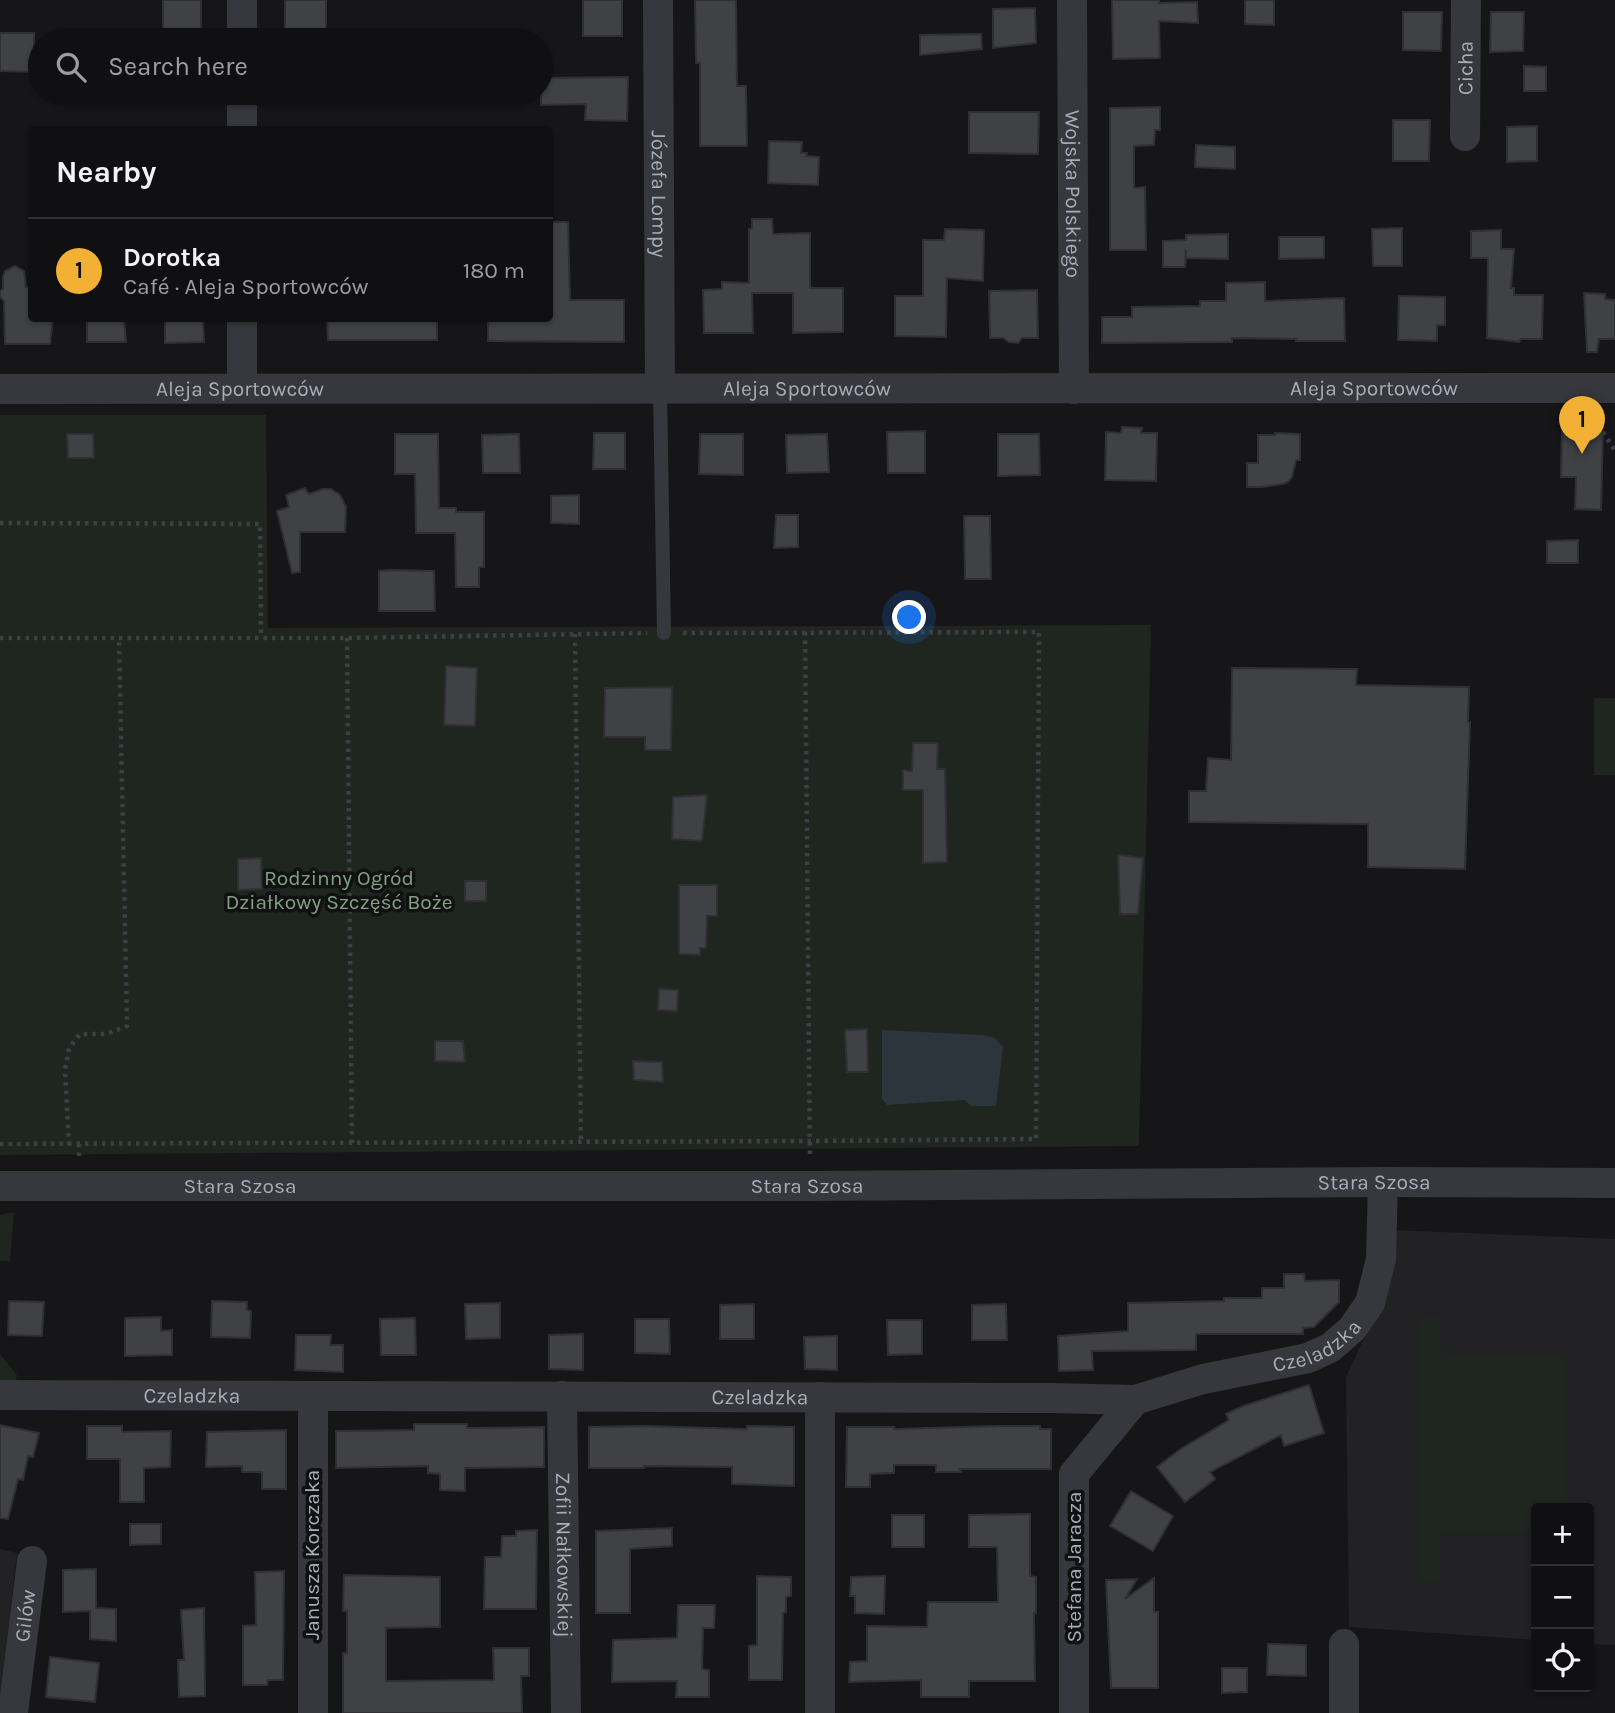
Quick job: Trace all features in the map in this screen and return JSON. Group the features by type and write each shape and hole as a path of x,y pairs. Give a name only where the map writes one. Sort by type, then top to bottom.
{"street":[{"path":"242,0 242,28"},
{"name":"Józefa Lompy","path":"659,0 660,388"},
{"name":"Wojska Polskiego","path":"1072,0 1074,389"},
{"name":"Cicha","path":"1465,136 1466,0"},
{"path":"242,105 242,126"},
{"path":"242,322 242,388"},
{"name":"Aleja Sportowców","path":"0,389 1615,388"},
{"name":"Czeladzka","path":"0,1395 1135,1400 1203,1379 1308,1358 1330,1348 1352,1329 1370,1304 1381,1259 1383,1182"},
{"name":"Stara Szosa","path":"0,1186 1615,1183"},
{"name":"Zofii Nałkowskiej","path":"562,1396 566,1713"},
{"name":"Janusza Korczaka","path":"313,1397 313,1713"},
{"path":"820,1397 820,1713"},
{"name":"Stefana Jaracza","path":"1074,1713 1074,1474 1135,1400"},
{"name":"Gilów","path":"13,1713 32,1561"},
{"path":"1344,1644 1344,1713"}],"lane":[{"path":"660,388 664,633"}],"path":[{"path":"1602,432 1615,451"},
{"path":"0,523 260,524 261,638"},
{"path":"805,632 810,1141"},
{"path":"0,638 1039,632 1036,1139 0,1144"},
{"path":"575,634 581,1142"},
{"path":"69,1144 65,1070 69,1048 80,1034 106,1034 127,1026 119,638"},
{"path":"346,638 352,1143"}],"shaded area":[{"path":"882,1030 983,1035 995,1038 1003,1047 996,1106 971,1106 965,1100 887,1105 882,1099"},
{"path":"1393,1230 1615,1239 1615,1645 1594,1644 1594,1503 1531,1503 1531,1640 1349,1627 1346,1377 1366,1334"},
{"path":"0,1549 17,1553 0,1702"}],"green space":[{"name":"Rodzinny Ogród Działkowy Szczęść Boże","path":"0,415 266,415 268,628 1151,625 1139,1146 0,1155"},
{"path":"1594,698 1615,698 1615,775 1594,775"},
{"path":"14,1212 10,1261 0,1261 0,1215"},
{"path":"1418,1317 1441,1317 1441,1354 1566,1355 1566,1503 1531,1503 1531,1532 1441,1532 1440,1581 1418,1581"},
{"path":"0,1354 17,1375 15,1383 0,1383"}],"building":[{"path":"163,0 201,0 201,28 163,28"},
{"path":"285,0 326,0 326,28 285,28"},
{"path":"583,0 622,0 622,36 583,36"},
{"path":"695,0 736,0 737,86 746,86 747,146 700,146 700,63 696,63"},
{"path":"1112,0 1197,2 1198,23 1159,21 1160,58 1113,59"},
{"path":"1245,0 1274,0 1274,25 1245,24"},
{"path":"1035,8 1036,43 993,48 993,9"},
{"path":"1403,12 1442,12 1441,51 1403,50"},
{"path":"1491,12 1524,12 1523,51 1490,52"},
{"path":"0,33 28,33 28,72 0,71"},
{"path":"981,34 982,49 920,55 920,35"},
{"path":"1524,66 1546,67 1546,91 1524,91"},
{"path":"628,77 627,121 585,120 586,104 553,105 553,78"},
{"path":"1160,107 1160,130 1155,130 1154,145 1134,146 1134,188 1145,187 1146,250 1110,250 1110,108"},
{"path":"969,112 1039,112 1038,154 969,153"},
{"path":"1393,120 1430,120 1429,161 1393,161"},
{"path":"1537,126 1537,161 1507,162 1507,127"},
{"path":"769,141 802,142 801,153 819,157 818,185 768,183"},
{"path":"1196,145 1235,147 1235,169 1195,167"},
{"path":"752,219 772,219 773,234 810,233 810,288 843,288 843,332 793,333 793,293 752,293 753,333 704,333 703,290 722,289 722,282 749,283 749,229 752,228"},
{"path":"553,222 568,222 570,300 624,300 624,342 488,341 488,322 553,322"},
{"path":"1402,228 1402,266 1373,266 1372,229"},
{"path":"945,229 984,230 983,281 947,278 946,337 895,336 895,296 923,296 923,240 944,240"},
{"path":"1501,230 1501,249 1514,249 1511,288 1514,288 1514,295 1543,295 1542,339 1521,339 1519,342 1487,338 1488,258 1471,258 1471,231"},
{"path":"1228,234 1228,259 1186,258 1186,250 1185,267 1163,267 1163,241 1186,240 1186,235"},
{"path":"1279,237 1324,237 1324,258 1279,259"},
{"path":"15,266 24,271 28,287 28,322 53,322 50,344 5,344 4,301 0,297 0,291 3,289 5,271"},
{"path":"1265,282 1265,301 1344,298 1345,341 1232,338 1232,342 1102,343 1102,317 1132,317 1132,307 1200,306 1200,301 1226,301 1226,283"},
{"path":"1037,290 1038,338 1022,338 1018,343 1003,338 990,338 989,291"},
{"path":"1584,293 1605,294 1605,299 1615,300 1615,339 1599,339 1597,352 1587,352"},
{"path":"1399,296 1445,297 1445,325 1437,325 1437,341 1398,340"},
{"path":"87,322 124,322 126,342 87,342"},
{"path":"165,322 203,322 204,342 165,343"},
{"path":"327,322 437,322 437,340 328,340"},
{"path":"1122,427 1142,428 1141,433 1157,433 1156,481 1105,480 1106,432 1121,433"},
{"path":"1562,427 1603,427 1601,510 1575,509 1576,477 1561,477"},
{"path":"925,431 925,473 888,473 887,432"},
{"path":"594,433 625,433 625,469 593,469"},
{"path":"67,434 93,434 94,458 68,458"},
{"path":"395,434 438,434 439,508 456,508 456,512 484,512 484,567 479,567 479,587 456,587 455,533 416,533 415,474 395,474"},
{"path":"519,434 520,473 483,473 482,435"},
{"path":"700,434 743,434 743,475 699,474"},
{"path":"827,434 829,472 787,473 786,435"},
{"path":"998,434 1039,434 1040,475 998,476"},
{"path":"1300,434 1300,460 1296,460 1292,477 1283,484 1247,487 1247,463 1258,463 1258,435"},
{"path":"305,488 309,494 331,489 340,495 346,507 345,532 300,532 300,572 292,573 277,511 289,507 286,495"},
{"path":"579,495 579,524 551,523 551,496"},
{"path":"776,515 798,515 798,547 774,548"},
{"path":"964,516 990,516 991,579 965,579"},
{"path":"1578,540 1578,563 1547,563 1547,541"},
{"path":"379,571 434,571 435,611 379,611"},
{"path":"446,666 477,668 475,726 444,725"},
{"path":"1232,668 1357,669 1356,685 1469,687 1465,869 1368,867 1368,824 1189,822 1189,791 1206,791 1208,758 1231,760"},
{"path":"672,687 671,750 645,750 645,737 604,737 605,688"},
{"path":"913,743 938,743 937,769 945,769 947,862 923,863 923,790 903,790 903,770 912,771"},
{"path":"707,795 702,841 672,839 673,797"},
{"path":"1118,855 1143,858 1138,914 1120,914"},
{"path":"261,858 262,889 238,890 238,859"},
{"path":"465,881 486,881 486,901 465,901"},
{"path":"679,885 717,885 717,916 707,916 706,948 700,948 700,955 679,954"},
{"path":"659,989 678,990 677,1011 658,1010"},
{"path":"867,1029 868,1072 847,1072 845,1030"},
{"path":"435,1041 463,1041 465,1062 435,1061"},
{"path":"633,1061 662,1062 663,1082 634,1080"},
{"path":"1284,1274 1304,1274 1305,1281 1339,1280 1339,1302 1314,1327 1303,1328 1303,1334 1196,1334 1196,1350 1092,1351 1093,1370 1059,1371 1058,1336 1128,1331 1128,1303 1262,1298 1262,1288 1284,1288"},
{"path":"9,1301 44,1302 42,1336 8,1335"},
{"path":"212,1301 247,1302 247,1310 251,1311 250,1338 211,1337"},
{"path":"500,1303 500,1338 466,1339 465,1304"},
{"path":"754,1304 754,1339 720,1339 720,1305"},
{"path":"1006,1304 1007,1340 972,1340 972,1305"},
{"path":"161,1317 161,1331 172,1330 172,1355 125,1356 125,1318"},
{"path":"415,1318 416,1355 381,1355 380,1319"},
{"path":"635,1319 669,1319 670,1354 635,1353"},
{"path":"887,1320 922,1320 922,1354 888,1355"},
{"path":"583,1334 583,1370 549,1369 549,1335"},
{"path":"296,1335 331,1335 330,1345 343,1345 343,1372 295,1370"},
{"path":"837,1336 837,1370 805,1369 804,1337"},
{"path":"1309,1385 1324,1433 1284,1446 1281,1435 1210,1472 1215,1479 1185,1502 1157,1467 1182,1448 1229,1420 1226,1414"},
{"path":"414,1424 467,1424 467,1428 544,1427 544,1467 465,1468 465,1491 440,1490 440,1474 428,1473 428,1466 336,1468 336,1431 414,1430"},
{"path":"0,1425 39,1433 33,1457 28,1456 23,1480 18,1479 8,1519 0,1518"},
{"path":"87,1426 122,1426 122,1432 171,1431 170,1467 144,1468 144,1502 120,1502 120,1459 87,1459"},
{"path":"747,1426 794,1427 794,1486 732,1484 732,1467 589,1468 589,1427 747,1429"},
{"path":"1040,1426 1040,1429 1051,1429 1051,1469 960,1469 961,1472 936,1472 936,1465 894,1465 894,1473 870,1474 870,1487 846,1487 847,1427 894,1429"},
{"path":"286,1430 286,1489 262,1489 262,1472 242,1472 242,1466 206,1467 207,1432"},
{"path":"1131,1491 1173,1516 1153,1551 1110,1526"},
{"path":"1030,1514 1030,1576 1036,1577 1035,1681 969,1681 969,1697 921,1697 921,1680 849,1682 850,1662 867,1661 867,1626 927,1627 928,1602 998,1602 997,1547 969,1547 969,1515"},
{"path":"892,1515 924,1515 924,1547 892,1547"},
{"path":"130,1524 161,1524 161,1544 130,1545"},
{"path":"672,1528 672,1546 630,1549 630,1613 596,1613 596,1531"},
{"path":"537,1530 536,1609 484,1609 485,1557 501,1557 502,1536 516,1536 516,1531"},
{"path":"96,1569 96,1608 116,1609 116,1641 90,1639 90,1611 63,1612 63,1570"},
{"path":"284,1571 283,1680 268,1680 267,1685 243,1685 243,1626 256,1625 255,1572"},
{"path":"344,1575 440,1577 440,1627 386,1628 386,1681 494,1680 493,1648 529,1648 529,1676 521,1676 522,1713 343,1713 343,1653 347,1653 347,1611 343,1611"},
{"path":"757,1576 791,1577 791,1596 786,1597 786,1612 783,1613 782,1680 749,1680 749,1646 757,1645"},
{"path":"885,1576 884,1614 855,1613 855,1596 850,1596 851,1577"},
{"path":"1154,1578 1154,1612 1158,1612 1158,1688 1111,1688 1106,1580 1137,1579 1125,1599"},
{"path":"678,1605 715,1605 714,1628 703,1628 702,1669 709,1670 709,1697 676,1697 677,1681 612,1682 613,1640 677,1638"},
{"path":"204,1608 205,1696 179,1697 178,1660 184,1660 181,1610"},
{"path":"1268,1644 1306,1645 1306,1676 1267,1675"},
{"path":"50,1657 99,1663 95,1702 46,1697"},
{"path":"1222,1668 1247,1668 1247,1692 1222,1693"}],"place":[{"name":"Dorotka","path":"1582,454"}]}
